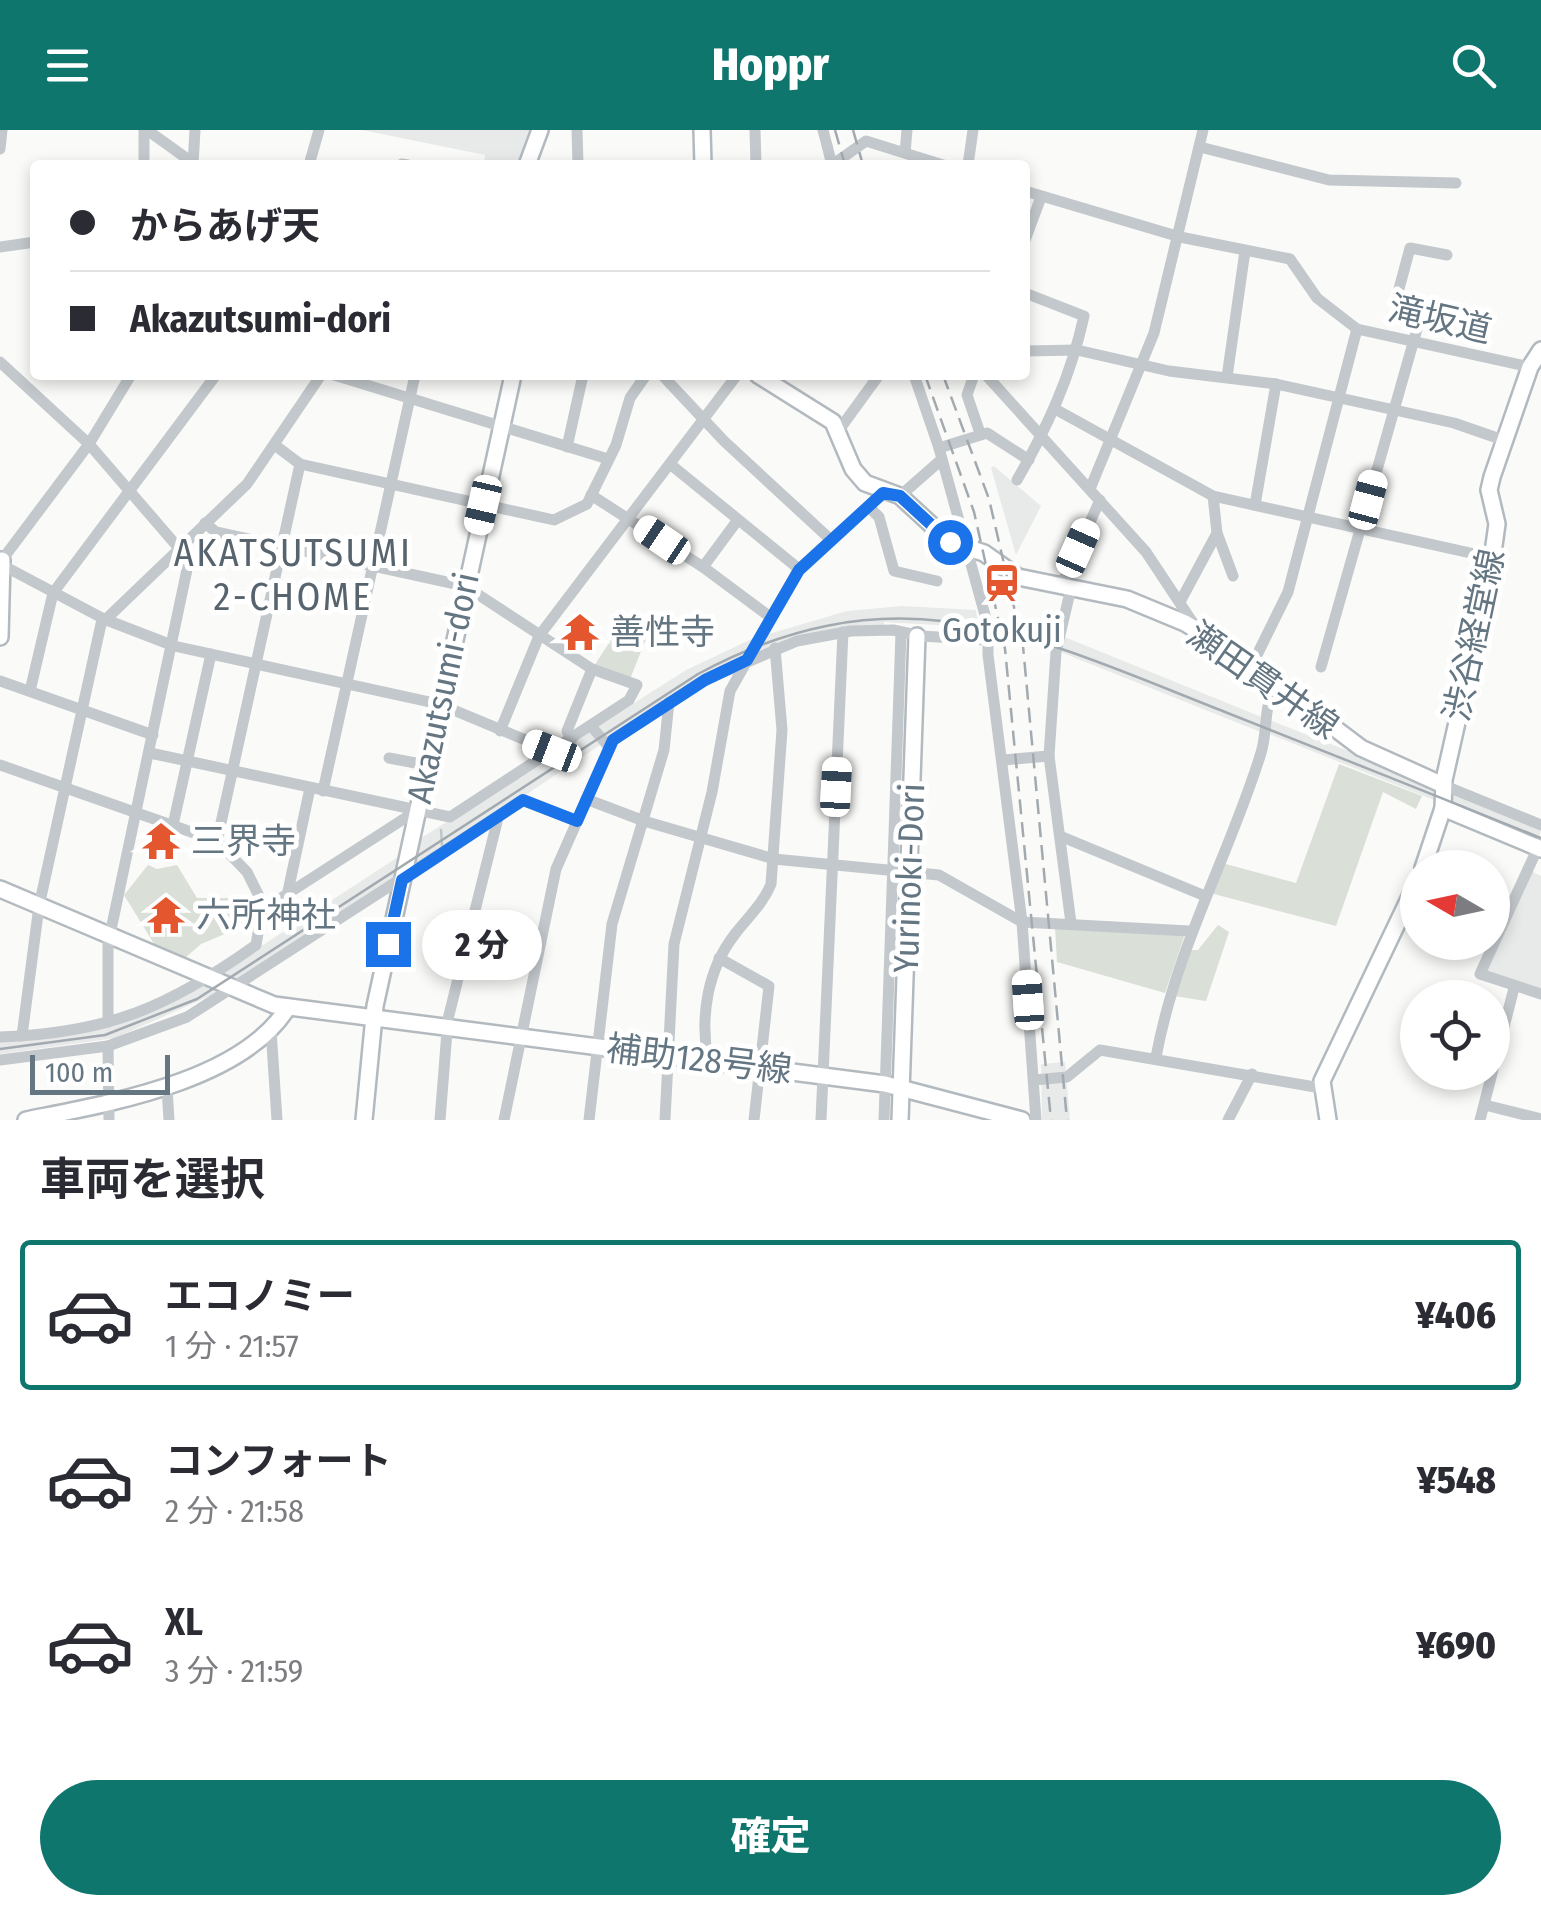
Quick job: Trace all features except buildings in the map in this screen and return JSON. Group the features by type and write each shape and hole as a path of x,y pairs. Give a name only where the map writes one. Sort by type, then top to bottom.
{"main road":[{"path":"529,160 540,130"},
{"path":"702,130 702,160"},
{"name":"渋谷経堂線","path":"1429,850 1443,808 1443,786 1493,558 1497,524 1489,490 1530,367 1541,350"},
{"name":"Akazutsumi-dori","path":"364,1120 373,1018 512,380"},
{"path":"765,380 839,430 853,470 865,483 891,495 950,542 976,552"},
{"name":"瀬田貫井線","path":"976,552 1018,577 1136,602 1197,630 1361,748 1443,786"},
{"path":"0,633 2,559"},
{"name":"Yurinoki-Dori","path":"900,1120 893,1086 910,868 909,634"},
{"path":"1443,808 1540,846"},
{"path":"0,889 233,990 288,1007 373,1018"},
{"path":"1328,1120 1322,1088 1343,1029 1400,916"},
{"path":"27,1120 109,1112 167,1088 219,1064 271,1030 288,1007"},
{"name":"補助128号線","path":"373,1018 893,1086 1018,1119"}],"street":[{"path":"0,148 2,130"},
{"path":"146,130 188,160"},
{"path":"144,160 146,130"},
{"path":"194,160 195,130"},
{"path":"310,160 318,130"},
{"path":"578,130 578,160"},
{"path":"755,130 756,160"},
{"path":"823,130 831,160"},
{"path":"905,153 907,130"},
{"path":"969,160 973,130"},
{"path":"1090,489 1143,364 1180,237 1204,130"},
{"path":"839,160 866,140 927,160"},
{"path":"1200,148 1329,180 1456,183"},
{"name":"滝坂道","path":"1030,193 1180,237 1298,264 1317,298 1357,329 1415,345 1530,367"},
{"path":"1030,226 1041,196"},
{"path":"0,246 30,243"},
{"path":"1321,668 1424,308 1396,300 1410,248 1448,255"},
{"path":"1226,377 1245,251"},
{"path":"1017,480 1055,409 1077,350 1084,316 1030,295"},
{"path":"1252,666 1288,592 1357,329"},
{"path":"1030,351 1077,350 1276,384 1392,412 1454,422 1506,441"},
{"path":"0,362 89,444 189,560 174,646 109,938 108,1022"},
{"path":"128,380 89,444 2,559 104,619 174,646 439,704 552,751"},
{"path":"30,691 53,592 212,380"},
{"path":"22,1036 39,906 104,619 247,484 319,380"},
{"path":"351,380 608,459"},
{"path":"287,896 347,684 414,380"},
{"path":"567,446 582,380"},
{"path":"276,446 300,464 554,520 579,511 591,495 630,398 643,380"},
{"path":"667,380 831,540"},
{"path":"500,731 539,636 632,519 733,380"},
{"path":"839,430 875,380"},
{"path":"916,380 976,552 1022,922 1036,1120"},
{"path":"972,380 967,396 980,433"},
{"path":"990,380 1146,552 1197,630"},
{"path":"1254,505 1276,384"},
{"path":"1055,409 1112,443 1205,488 1213,496 1493,558"},
{"path":"664,1120 674,944 730,691 768,616 799,570 940,454 980,433 998,438 1029,460"},
{"path":"217,840 300,464"},
{"path":"670,464 799,570"},
{"path":"591,495 704,567 768,616"},
{"path":"1213,496 1217,532 1233,576"},
{"path":"1071,923 1049,756 1056,652 1066,587 1100,500"},
{"path":"870,508 879,518 894,571 937,581"},
{"path":"704,567 736,521"},
{"path":"150,753 450,817 629,700 637,686 592,669 465,586 216,532 205,523"},
{"path":"1180,602 1217,532"},
{"path":"504,1120 556,869 609,747 670,702 775,648 843,632 987,640"},
{"path":"821,1120 843,632"},
{"path":"884,1120 893,1086 892,867 909,634"},
{"path":"708,1060 702,1032 720,958 766,898 774,859 782,730 775,648"},
{"path":"173,824 210,654"},
{"path":"572,738 567,730 592,669"},
{"path":"0,681 153,735"},
{"path":"1156,1058 1166,1002 1189,930 1261,754 1266,702 1275,687"},
{"path":"590,1120 612,924 664,750 670,702"},
{"path":"591,726 609,747"},
{"path":"1003,760 1049,756"},
{"path":"389,758 426,765"},
{"path":"0,764 217,840 247,872 264,909 256,944 208,979 154,1008 108,1022 0,1037"},
{"path":"1443,786 1541,825"},
{"path":"586,799 644,821 774,859 910,868 954,880 1022,922 1189,930"},
{"path":"0,1060 108,1046 187,1017 523,800 577,821"},
{"path":"264,909 416,812"},
{"path":"440,1120 448,1028 498,818"},
{"path":"1060,836 1204,896"},
{"path":"1510,898 1540,846"},
{"path":"720,958 769,986 754,1120"},
{"path":"1485,960 1480,974 1541,994"},
{"path":"1480,1120 1514,988"},
{"path":"271,1030 277,1120"},
{"path":"108,1046 109,1112"},
{"path":"1034,1080 1066,1077 1100,1050 1322,1088"},
{"path":"1228,1120 1252,1074"},
{"path":"167,1088 169,1120"},
{"path":"1484,1105 1541,1118"}],"shaded area":[{"path":"362,130 531,130 522,160 484,160 485,155"},
{"path":"994,466 1041,506 1016,555 991,468"},
{"path":"902,606 976,610 978,625 972,632 954,626 884,622 883,627 779,643 755,652 762,636 847,611"},
{"path":"626,617 648,634 630,679 594,666"},
{"path":"1062,636 1264,718 1263,733 1058,651"},
{"path":"754,638 744,657 608,740 598,726 686,670"},
{"path":"1267,719 1430,783 1437,788 1439,802 1267,733"},
{"path":"589,732 600,745 411,872 418,840"},
{"path":"1339,764 1422,796 1416,809 1383,792 1336,926 1210,893 1222,863 1296,883"},
{"path":"1448,791 1541,829 1539,839 1535,843 1449,803"},
{"path":"398,857 393,879 234,983 217,975"},
{"path":"148,865 157,869 177,865 197,898 229,898 257,906 258,920 201,944 184,959 156,947 124,895"},
{"path":"1531,871 1541,876 1541,990 1486,975 1489,960 1510,960 1510,915"},
{"path":"1218,925 1229,932 1206,1001 1174,996 1191,950 1198,950"},
{"path":"1055,927 1181,933 1184,937 1165,993 1057,962"},
{"path":"203,985 219,992 115,1038 0,1054 0,1039 52,1037"},
{"path":"1065,1062 1070,1120 1042,1120 1041,1064"}],"waterway":[{"path":"441,830 442,846"}],"tram line":[{"path":"0,1049 105,1035 197,999 698,674 770,642 838,624 902,619 965,624 1026,638 1155,684 1541,838"}],"railway":[{"path":"835,130 844,160"},
{"path":"853,130 862,160"},
{"path":"927,380 974,512 1005,649 1051,1120"},
{"path":"945,380 989,499 1023,646 1067,1120"}],"place":[{"name":"Gotokuji","path":"1002,583"},
{"name":"善性寺","path":"580,632"},
{"name":"三界寺","path":"161,841"},
{"name":"六所神社","path":"166,915"}],"district":[{"name":"AKATSUTSUMI 2-CHOME","path":"293,574"}],"route":[{"path":"388,944 402,880 523,800 577,821 613,740 705,680 747,660 768,616 806,561 883,493 900,496 950,542"}]}
